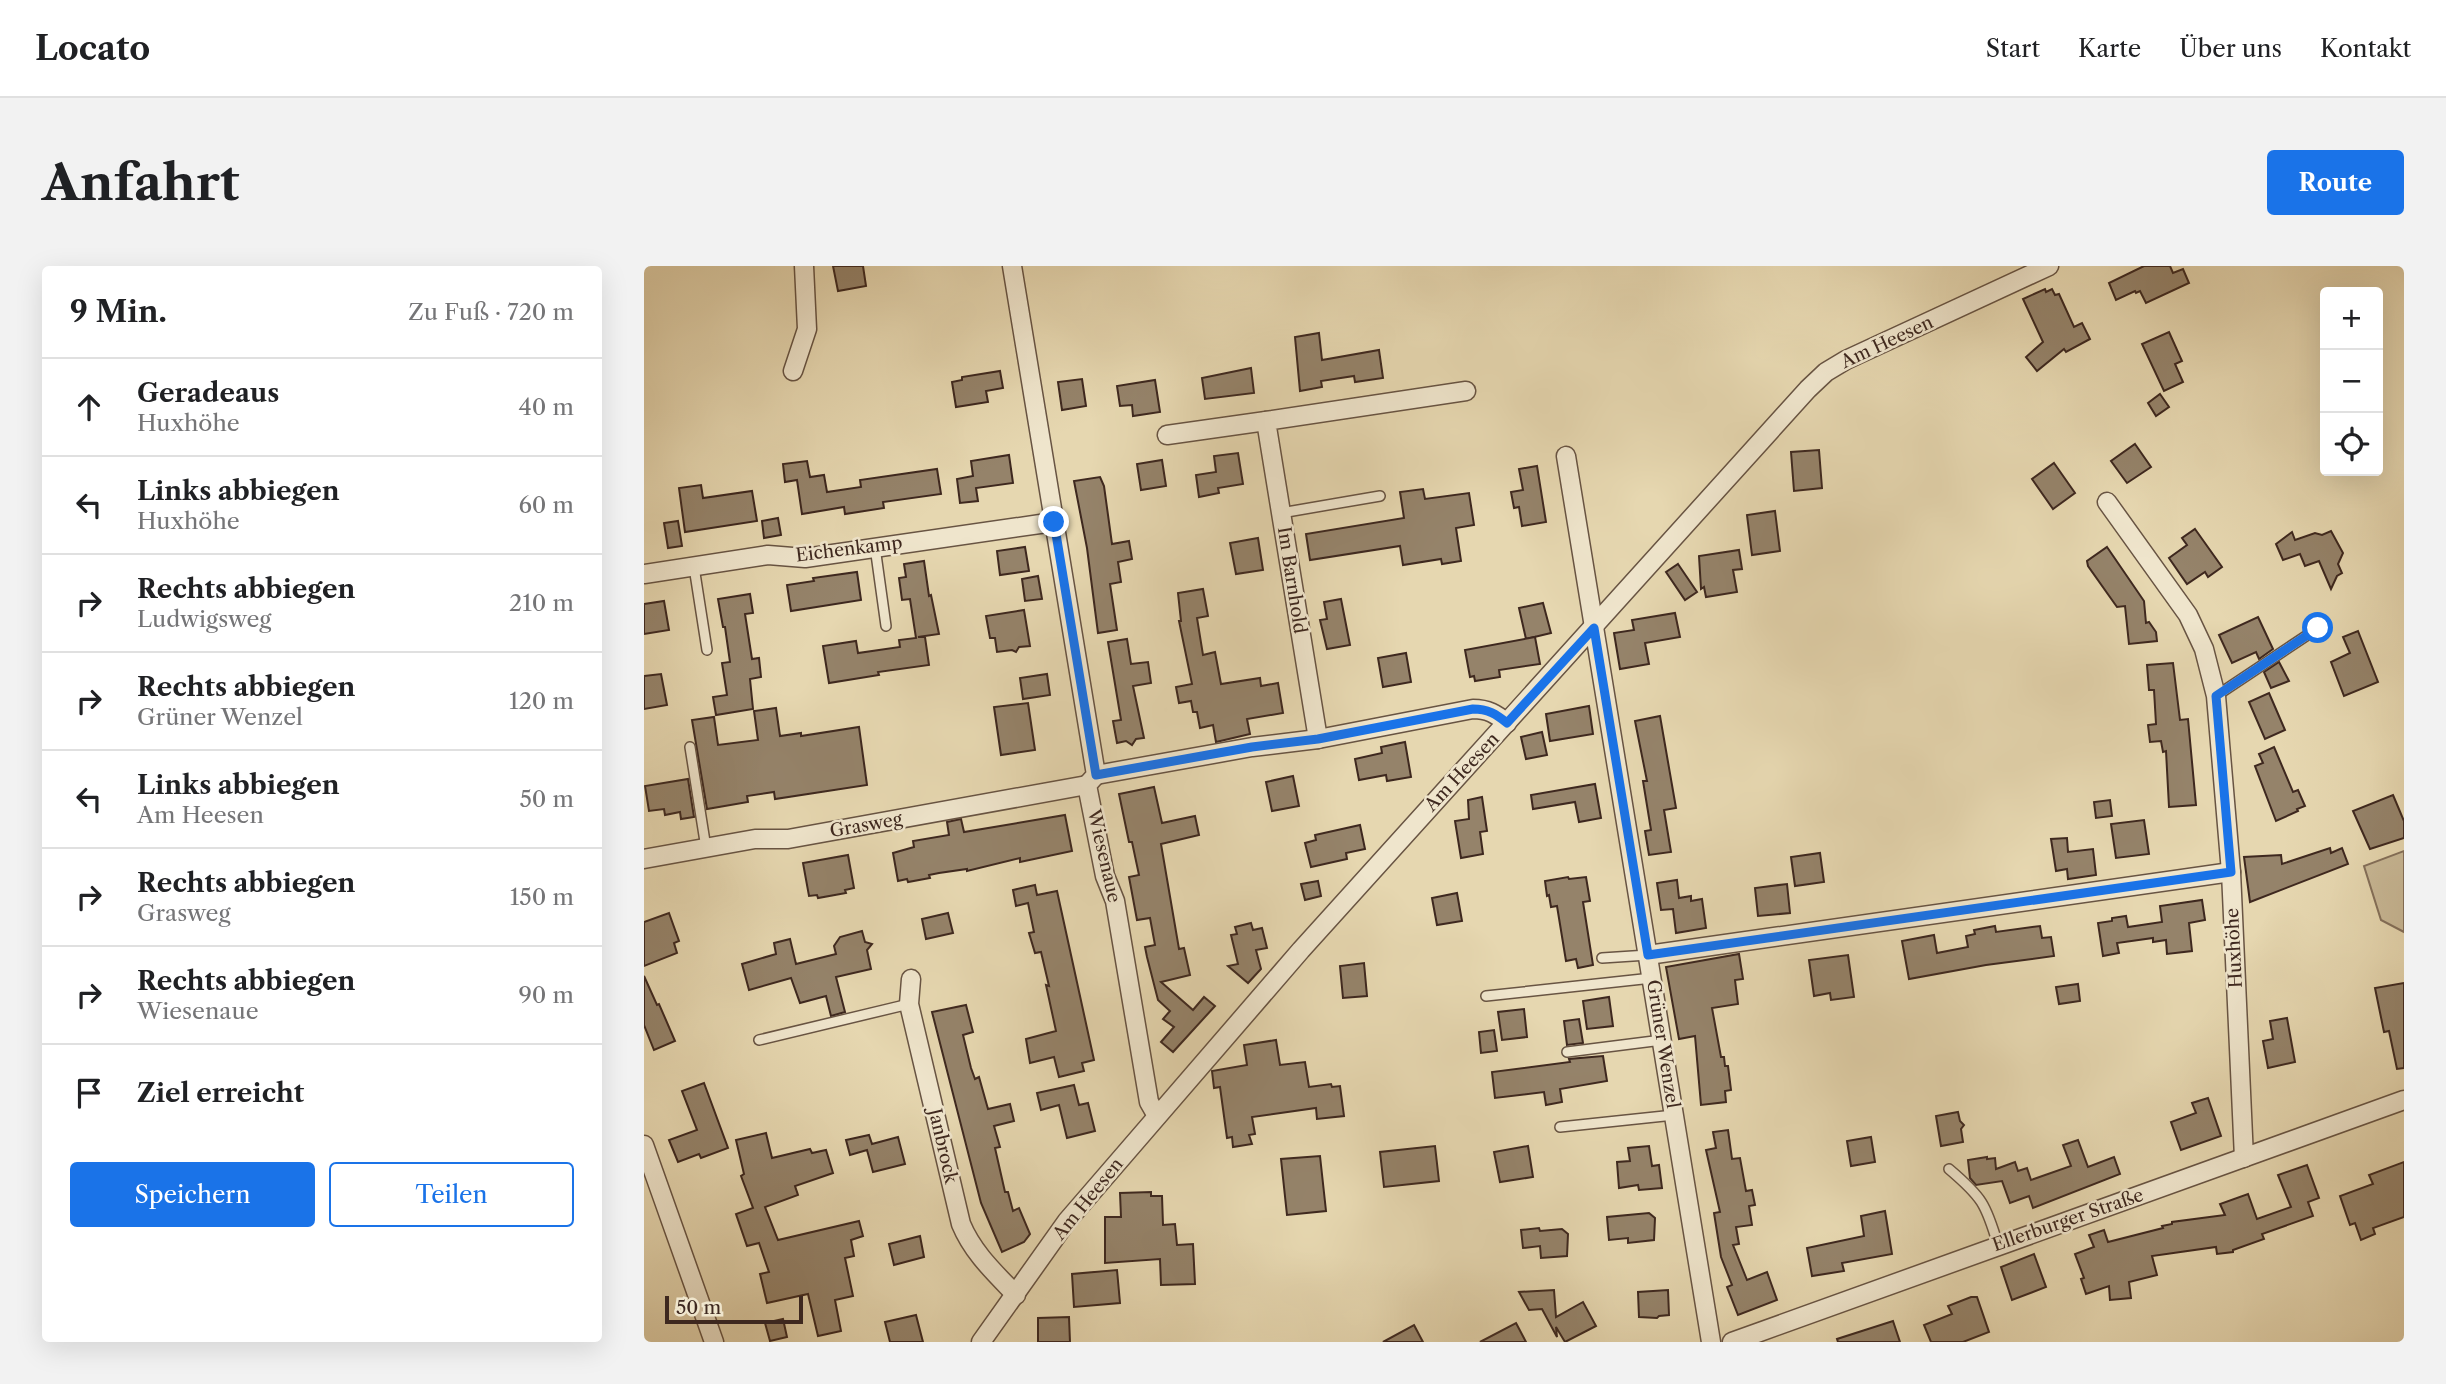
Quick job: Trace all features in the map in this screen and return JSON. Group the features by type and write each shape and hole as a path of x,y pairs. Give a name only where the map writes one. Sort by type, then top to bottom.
{"street":[{"path":"793,371 807,329 803,266"},
{"name":"Wiesenaue","path":"1012,266 1054,522 1105,876 1115,901 1149,1102 1157,1116"},
{"name":"Am Heesen","path":"981,1342 1068,1221 1157,1116 1399,840 1594,628 1808,388 1826,372 1846,360 2049,266"},
{"path":"1167,435 1466,391"},
{"name":"Im Barnhold","path":"1266,421 1318,739"},
{"name":"Grüner Wenzel","path":"1566,456 1711,1342"},
{"name":"Huxhöhe","path":"2107,502 2188,615 2204,649 2216,696 2231,872 2244,1158"},
{"name":"Eichenkamp","path":"644,574 768,555 805,558 1054,522"},
{"name":"Grasweg","path":"644,859 755,839 788,839 1252,747 1318,739 1473,709 1495,713 1507,723"},
{"path":"1648,955 2231,872"},
{"name":"Janbrock","path":"911,979 909,1004 961,1224 978,1255 1016,1295"},
{"name":"Ellerburger Straße","path":"1732,1342 2404,1100"},
{"path":"644,1145 714,1342"}],"lane":[{"path":"1281,513 1380,496"},
{"path":"875,547 886,626"},
{"path":"694,567 707,650"},
{"path":"2216,696 2318,628"},
{"path":"690,747 706,848"},
{"path":"1602,958 1648,955"},
{"path":"1486,996 1652,978"},
{"path":"759,1040 909,1004"},
{"path":"1567,1052 1662,1040"},
{"path":"1560,1128 1674,1115"},
{"path":"1949,1169 1972,1189 1982,1202 1998,1245"}],"shaded area":[{"path":"2404,851 2404,932 2381,920 2364,866"}],"building":[{"path":"833,266 863,266 866,286 838,291"},
{"path":"2144,266 2170,266 2173,273 2183,269 2189,283 2146,303 2140,291 2116,300 2109,283"},
{"path":"2045,289 2046,292 2052,289 2055,295 2059,294 2074,327 2082,323 2090,339 2066,352 2064,349 2037,371 2026,357 2043,342 2023,299"},
{"path":"2169,332 2182,361 2175,364 2183,382 2164,391 2142,344"},
{"path":"1319,333 1322,360 1379,350 1383,378 1355,382 1354,376 1321,381 1322,387 1300,391 1295,337"},
{"path":"1251,368 1254,393 1205,399 1202,378"},
{"path":"1000,371 1003,388 986,391 988,402 956,407 952,382 962,380 962,377"},
{"path":"1082,379 1086,406 1062,410 1058,382"},
{"path":"1155,380 1160,412 1133,416 1132,405 1120,406 1117,386"},
{"path":"2160,394 2169,407 2156,416 2148,403"},
{"path":"2135,444 2151,467 2127,483 2111,461"},
{"path":"1819,450 1822,488 1794,491 1791,452"},
{"path":"1238,453 1243,484 1218,488 1219,493 1199,497 1196,475 1216,472 1214,456"},
{"path":"1009,455 1013,483 976,488 978,501 960,503 957,479 973,476 971,461"},
{"path":"1162,460 1166,486 1141,490 1137,464"},
{"path":"807,461 810,477 824,475 827,492 861,487 860,480 937,469 941,494 883,502 884,508 845,514 844,507 802,514 797,480 785,482 783,464"},
{"path":"2054,463 2075,493 2053,509 2032,479"},
{"path":"1537,466 1546,522 1522,526 1519,507 1514,508 1511,492 1523,490 1519,469"},
{"path":"1100,477 1104,486 1112,544 1129,541 1132,559 1118,562 1121,582 1110,584 1117,630 1098,633 1087,548 1074,481"},
{"path":"701,485 703,498 752,491 757,521 685,532 679,488"},
{"path":"1423,489 1425,499 1469,493 1474,525 1456,528 1461,561 1442,564 1441,559 1403,565 1400,546 1310,560 1306,534 1404,518 1400,492"},
{"path":"1775,511 1780,551 1752,555 1747,515"},
{"path":"778,518 781,535 764,538 762,521"},
{"path":"678,521 682,546 668,548 664,523"},
{"path":"2195,529 2222,567 2208,577 2205,572 2187,584 2169,558 2187,545 2182,538"},
{"path":"2331,531 2343,553 2338,564 2342,573 2337,576 2331,589 2319,561 2305,566 2300,554 2283,560 2276,544 2292,532 2295,540"},
{"path":"1258,538 1263,570 1236,574 1230,543"},
{"path":"1025,547 1029,571 1000,575 997,551"},
{"path":"2107,547 2144,601 2146,623 2149,622 2156,632 2157,641 2129,644 2125,606 2117,607 2088,566 2087,561"},
{"path":"1739,550 1742,569 1733,570 1737,592 1706,597 1704,587 1701,589 1699,556"},
{"path":"924,561 929,596 931,595 939,634 918,637 925,637 929,665 878,672 879,675 829,683 823,646 856,641 858,653 900,647 899,640 916,638 910,599 902,600 899,578 906,577 904,564"},
{"path":"1678,564 1697,592 1685,600 1666,572"},
{"path":"857,572 861,600 791,611 787,585 814,581 813,578"},
{"path":"1038,576 1042,599 1025,601 1022,579"},
{"path":"1203,589 1208,616 1197,618 1203,655 1215,652 1221,684 1260,678 1261,686 1278,683 1283,713 1247,719 1250,734 1216,742 1213,725 1200,728 1197,712 1193,712 1191,701 1179,703 1176,687 1192,684 1179,621 1178,593"},
{"path":"750,594 753,613 745,614 752,659 759,658 761,677 750,679 753,709 716,715 713,697 727,695 722,663 730,662 718,599"},
{"path":"1341,599 1350,645 1327,649 1320,620 1327,619 1324,602"},
{"path":"664,601 669,630 644,634 644,604"},
{"path":"1543,603 1551,633 1526,639 1519,608"},
{"path":"1024,610 1030,646 1019,647 1016,652 997,652 995,638 990,638 986,616"},
{"path":"1675,613 1680,637 1645,643 1649,664 1620,669 1614,633 1634,630 1632,620"},
{"path":"2258,617 2273,649 2259,659 2256,652 2232,663 2219,635"},
{"path":"2358,631 2378,682 2344,696 2331,662 2350,653 2343,637"},
{"path":"1535,637 1540,664 1499,670 1500,677 1475,681 1474,676 1470,677 1465,650"},
{"path":"1127,639 1131,664 1148,662 1151,683 1133,686 1144,738 1136,739 1132,745 1126,741 1117,743 1113,721 1121,720 1108,642"},
{"path":"1406,653 1411,682 1383,687 1378,658"},
{"path":"2279,662 2289,681 2271,688 2264,672"},
{"path":"2173,663 2180,720 2188,719 2196,805 2169,807 2166,751 2163,752 2161,741 2150,742 2148,725 2156,724 2154,690 2149,690 2147,665"},
{"path":"661,674 667,705 644,709 644,676"},
{"path":"1047,674 1050,695 1023,699 1020,678"},
{"path":"2269,693 2285,730 2265,739 2249,702"},
{"path":"1028,703 1035,750 1001,755 994,707"},
{"path":"1589,706 1593,734 1550,741 1546,714"},
{"path":"776,708 780,736 801,733 801,736 859,727 867,785 775,799 774,792 747,796 748,802 707,809 692,720 714,717 718,745 758,740 754,711"},
{"path":"1660,716 1676,808 1664,810 1671,852 1649,855 1645,831 1651,830 1643,781 1647,781 1635,721"},
{"path":"1542,732 1547,755 1526,759 1521,737"},
{"path":"1405,742 1411,777 1387,781 1386,775 1359,780 1355,759 1382,753 1381,747"},
{"path":"2274,747 2293,792 2298,790 2305,806 2276,821 2255,766 2263,763 2259,754"},
{"path":"1293,776 1299,806 1272,811 1266,782"},
{"path":"688,779 694,817 681,819 680,812 665,815 664,809 649,811 645,786"},
{"path":"1595,784 1601,818 1579,822 1575,802 1533,809 1531,795"},
{"path":"1154,787 1162,823 1195,816 1199,835 1161,844 1179,949 1184,948 1190,975 1161,982 1193,1010 1204,997 1215,1006 1173,1052 1161,1042 1174,1027 1163,1019 1170,1011 1158,1000 1147,957 1145,947 1155,945 1150,918 1137,920 1129,877 1139,875 1119,794"},
{"path":"2393,795 2404,821 2404,838 2370,849 2353,811"},
{"path":"1482,797 1487,831 1480,832 1483,854 1461,858 1455,821 1469,819 1468,800"},
{"path":"2110,800 2112,816 2096,818 2094,802"},
{"path":"1065,815 1072,851 1020,862 1020,858 967,871 939,873 929,875 930,878 908,882 907,879 898,881 893,853 914,847 913,841 949,835 947,822 961,819 964,832"},
{"path":"2144,820 2149,854 2116,858 2111,824"},
{"path":"1360,825 1365,849 1346,853 1347,859 1311,867 1305,843 1316,840 1315,835"},
{"path":"2067,838 2068,852 2093,849 2096,875 2068,879 2067,869 2056,871 2051,839"},
{"path":"2330,848 2331,853 2342,848 2348,864 2250,902 2244,857 2281,855 2282,864"},
{"path":"1820,853 1824,882 1795,886 1791,857"},
{"path":"848,855 854,888 845,890 846,893 818,898 817,895 809,896 803,863"},
{"path":"1586,877 1590,901 1583,902 1593,965 1578,968 1576,959 1566,961 1557,906 1551,907 1545,881"},
{"path":"1677,880 1679,898 1691,896 1691,901 1702,899 1706,928 1676,933 1673,909 1661,910 1657,883"},
{"path":"1318,881 1321,896 1305,900 1301,884"},
{"path":"1787,884 1790,913 1758,916 1755,888"},
{"path":"1035,885 1037,895 1057,891 1094,1060 1082,1063 1084,1071 1059,1077 1054,1057 1030,1063 1026,1039 1056,1031 1041,952 1035,953 1029,933 1034,932 1028,903 1016,906 1013,890"},
{"path":"1457,893 1462,921 1437,925 1432,898"},
{"path":"2202,900 2205,920 2189,923 2192,951 2167,954 2166,940 2153,942 2153,938 2117,943 2119,953 2103,956 2098,923 2126,916 2128,927 2162,922 2160,906"},
{"path":"669,913 679,941 674,943 677,953 644,966 644,922"},
{"path":"948,913 953,933 926,939 922,919"},
{"path":"1251,923 1253,930 1262,928 1267,948 1256,950 1261,969 1248,983 1228,966 1238,964 1231,935 1237,934 1235,927"},
{"path":"1995,926 1996,932 2040,926 2042,938 2051,937 2054,956 1909,979 1902,941 1934,935 1937,953 1968,947 1966,936 1975,934 1974,930"},
{"path":"862,931 865,942 872,944 867,950 871,969 836,977 845,1012 831,1016 826,996 800,1003 791,978 749,990 742,964 776,954 774,943 790,939 796,964 836,954 834,946 840,937"},
{"path":"1739,954 1743,979 1735,980 1738,1004 1712,1008 1721,1057 1724,1057 1725,1066 1728,1066 1731,1090 1725,1091 1726,1102 1701,1105 1695,1036 1679,1039 1666,967"},
{"path":"1848,955 1854,997 1831,1000 1830,993 1814,996 1809,960"},
{"path":"1364,963 1367,996 1343,998 1340,966"},
{"path":"644,976 675,1041 654,1050 644,1025"},
{"path":"2404,983 2404,1068 2397,1069 2389,1031 2384,1032 2375,988"},
{"path":"2078,984 2080,1001 2059,1004 2056,987"},
{"path":"1609,997 1613,1026 1587,1029 1583,1001"},
{"path":"966,1005 973,1032 963,1035 975,1079 979,1077 988,1109 1010,1104 1014,1121 994,1126 1000,1147 995,1148 1005,1192 1008,1192 1013,1211 1019,1208 1030,1234 1024,1242 1002,1252 981,1203 932,1012"},
{"path":"1524,1009 1527,1037 1502,1040 1498,1012"},
{"path":"2287,1018 2295,1062 2268,1068 2263,1041 2273,1039 2270,1021"},
{"path":"1579,1019 1583,1043 1567,1045 1564,1021"},
{"path":"1494,1030 1497,1051 1481,1053 1479,1032"},
{"path":"1276,1040 1280,1065 1305,1062 1309,1087 1331,1084 1332,1087 1340,1086 1344,1116 1317,1119 1316,1108 1252,1117 1255,1134 1249,1135 1252,1144 1233,1147 1232,1137 1227,1138 1220,1087 1214,1088 1212,1071 1247,1065 1244,1045"},
{"path":"1603,1056 1607,1081 1560,1089 1562,1102 1546,1105 1544,1092 1495,1098 1492,1072"},
{"path":"704,1083 728,1148 701,1158 699,1154 678,1162 669,1140 697,1130 682,1091"},
{"path":"1074,1085 1079,1105 1088,1103 1095,1131 1067,1138 1059,1105 1041,1110 1037,1093"},
{"path":"2208,1098 2221,1136 2181,1150 2171,1122 2196,1113 2192,1103"},
{"path":"1958,1112 1964,1125 1961,1129 1963,1142 1941,1146 1936,1116"},
{"path":"1728,1130 1732,1159 1740,1158 1746,1191 1752,1190 1755,1205 1749,1206 1752,1225 1736,1227 1739,1244 1733,1245 1747,1280 1767,1272 1777,1300 1738,1315 1727,1287 1732,1285 1721,1257 1714,1213 1720,1212 1706,1150 1716,1148 1713,1132"},
{"path":"766,1133 772,1158 810,1149 812,1153 826,1150 833,1173 795,1186 798,1195 765,1207 778,1240 859,1221 863,1236 851,1240 854,1256 845,1258 853,1296 835,1300 841,1331 818,1336 808,1294 767,1303 760,1274 769,1272 759,1243 747,1246 736,1214 753,1208 741,1176 744,1174 736,1140"},
{"path":"869,1135 872,1144 898,1137 905,1164 873,1172 867,1150 850,1155 846,1140"},
{"path":"1871,1137 1875,1162 1851,1166 1847,1141"},
{"path":"2078,1140 2088,1167 2114,1157 2120,1174 2033,1208 2029,1196 2010,1203 2002,1181 1976,1185 1970,1178 1968,1160 1987,1157 1995,1158 1996,1169 2015,1162 2018,1171 2027,1168 2031,1180 2071,1166 2063,1145"},
{"path":"1435,1146 1439,1181 1384,1187 1380,1152"},
{"path":"1528,1146 1533,1177 1500,1182 1494,1152"},
{"path":"1649,1146 1652,1166 1659,1165 1662,1188 1639,1190 1638,1185 1619,1188 1617,1162 1630,1161 1628,1148"},
{"path":"1320,1156 1326,1211 1287,1215 1281,1159"},
{"path":"2404,1162 2404,1217 2373,1228 2375,1234 2361,1240 2355,1223 2350,1225 2340,1196 2373,1184 2369,1175"},
{"path":"2307,1165 2319,1198 2308,1202 2313,1216 2262,1234 2264,1239 2233,1252 2217,1254 2216,1247 2152,1256 2157,1275 2129,1282 2131,1298 2110,1300 2109,1286 2086,1294 2081,1279 2084,1278 2075,1254 2094,1247 2089,1235 2104,1230 2108,1242 2163,1228 2162,1226 2172,1222 2225,1215 2220,1204 2248,1194 2257,1219 2291,1207 2278,1175"},
{"path":"1151,1192 1151,1196 1162,1196 1163,1225 1175,1224 1177,1245 1193,1244 1195,1284 1161,1285 1160,1259 1105,1263 1105,1217 1121,1217 1120,1193"},
{"path":"1885,1211 1892,1254 1842,1263 1844,1271 1812,1276 1807,1248 1864,1236 1861,1216"},
{"path":"1649,1213 1655,1218 1654,1240 1628,1243 1628,1238 1609,1240 1607,1217"},
{"path":"1539,1228 1540,1231 1562,1229 1568,1234 1567,1256 1541,1258 1540,1246 1523,1248 1521,1230"},
{"path":"920,1236 924,1257 894,1265 889,1244"},
{"path":"2034,1254 2046,1287 2012,1300 2001,1267"},
{"path":"1117,1270 1120,1303 1074,1307 1072,1274"},
{"path":"1554,1290 1556,1317 1583,1302 1596,1326 1565,1342 1556,1327 1557,1337 1542,1309 1529,1310 1519,1292"},
{"path":"1668,1290 1669,1315 1657,1318 1639,1317 1638,1292"},
{"path":"1977,1297 1989,1332 1963,1342 1931,1342 1924,1325 1952,1314 1948,1306"},
{"path":"916,1315 923,1342 890,1342 885,1322"},
{"path":"1069,1317 1070,1342 1038,1342 1038,1318"},
{"path":"783,1319 787,1337 770,1341 765,1323"},
{"path":"1893,1321 1900,1342 1838,1342 1837,1339"},
{"path":"1516,1323 1526,1342 1480,1342"},
{"path":"1414,1325 1423,1342 1383,1342"}],"route":[{"path":"1054,522 1096,775 1252,747 1318,739 1473,709 1495,713 1507,723 1594,628 1648,955 2231,872 2216,696 2318,628"}]}
